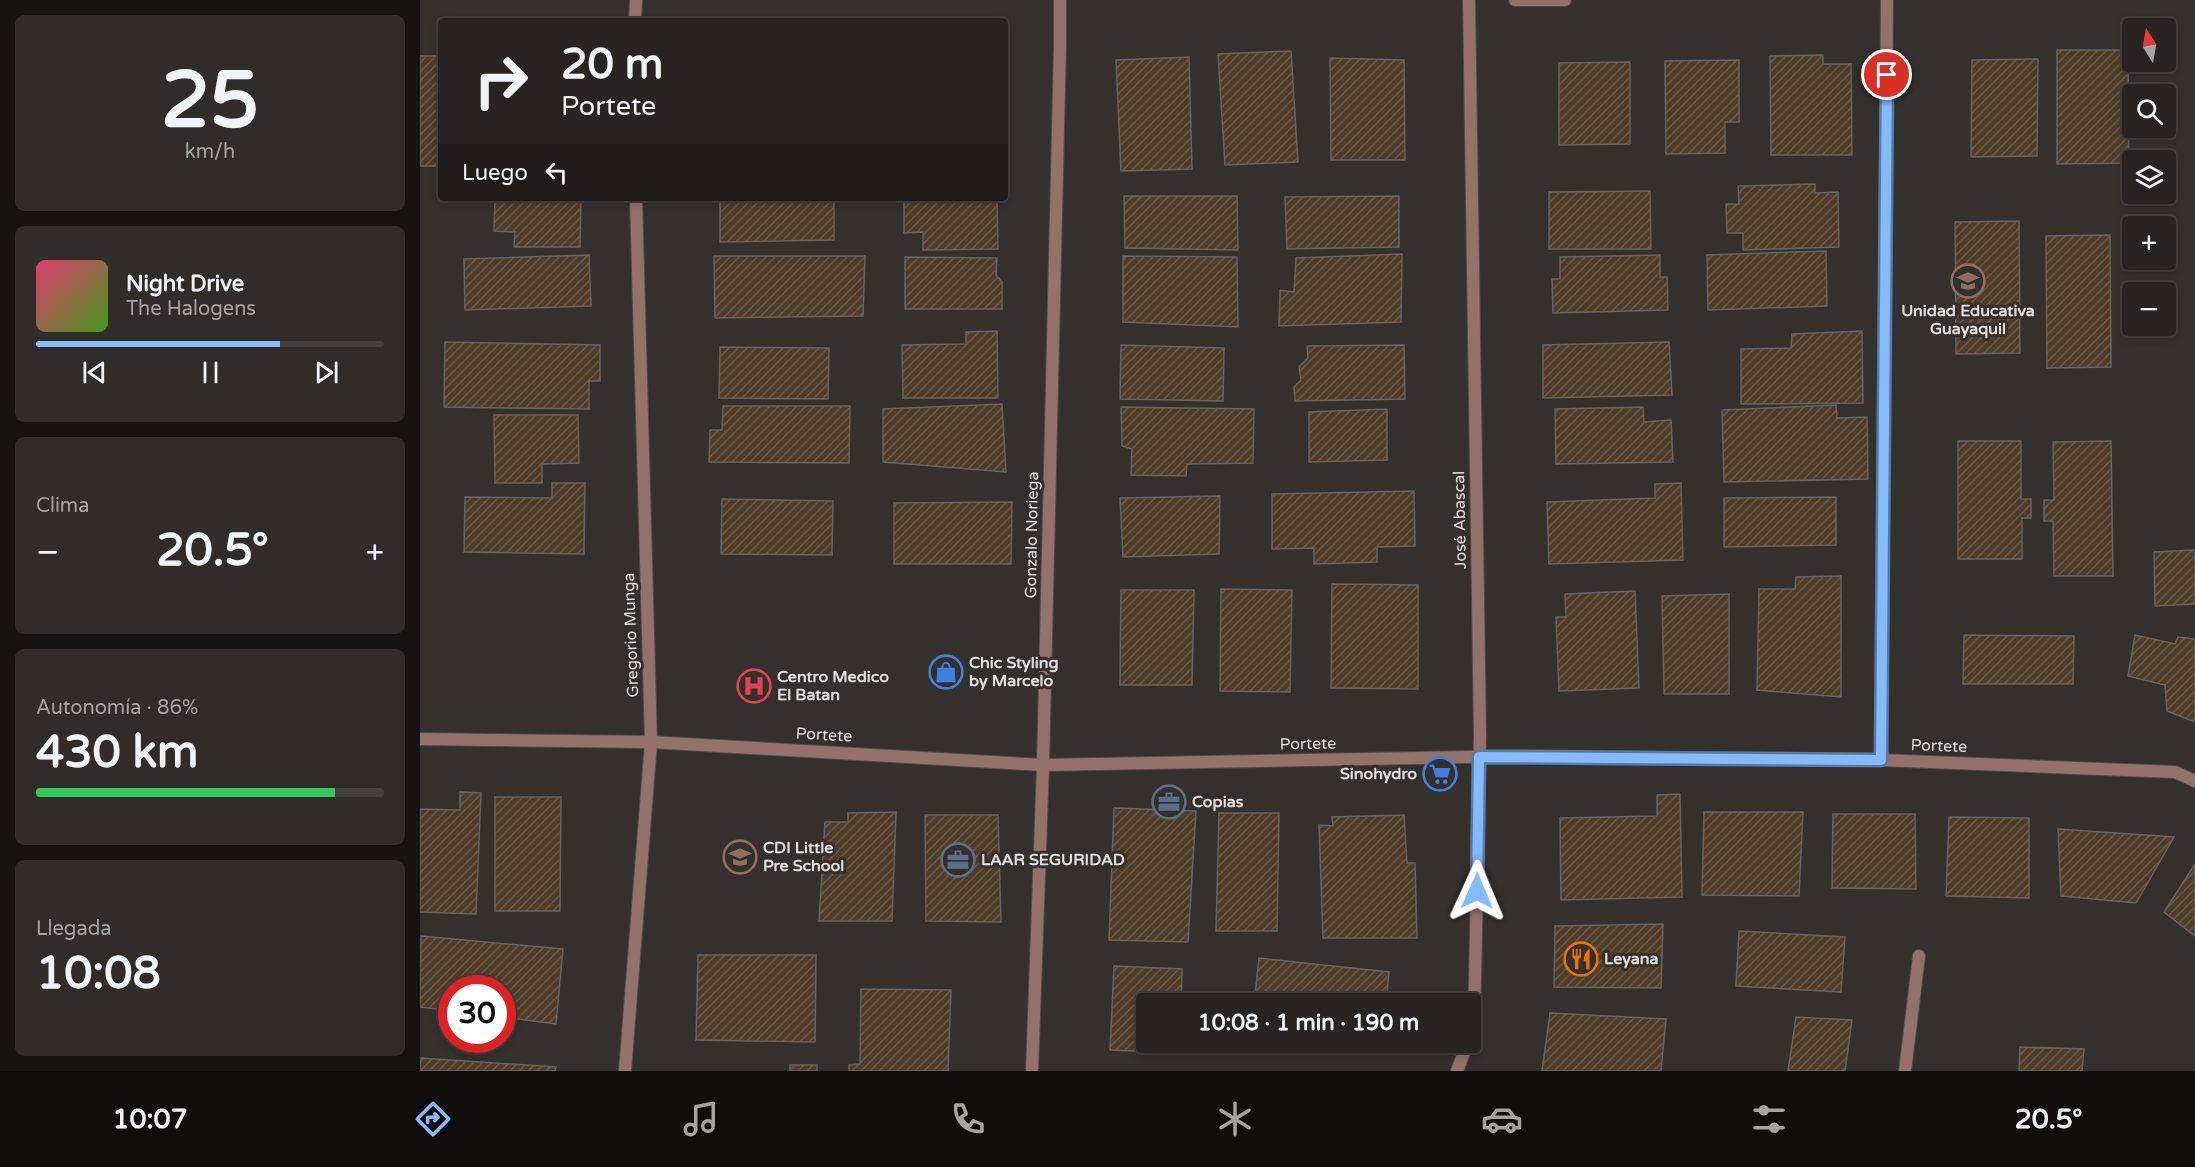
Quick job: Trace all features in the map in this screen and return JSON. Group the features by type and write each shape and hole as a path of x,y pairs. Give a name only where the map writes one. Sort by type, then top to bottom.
{"street":[{"path":"635,18 636,0"},
{"name":"Gonzalo Noriega","path":"1032,1071 1043,765 1060,45 1059,0"},
{"name":"José Abascal","path":"1469,0 1479,757 1475,993"},
{"path":"1515,0 1565,0"},
{"path":"1881,760 1887,0"},
{"name":"Gregorio Munga","path":"626,1071 651,742 636,201"},
{"name":"Portete","path":"420,739 651,742 1043,765 1479,757 1881,760 2175,772 2195,780"},
{"path":"1905,1071 1919,956"},
{"path":"1457,1071 1464,1053"}],"building":[{"path":"2057,50 2122,50 2122,72 2128,72 2128,84 2122,84 2122,138 2129,138 2129,150 2122,150 2122,163 2057,164"},
{"path":"1291,51 1298,162 1225,165 1218,54"},
{"path":"1823,55 1823,64 1851,64 1852,155 1771,155 1770,56"},
{"path":"420,56 438,56 438,166 420,166"},
{"path":"1189,57 1192,169 1121,171 1116,60"},
{"path":"1330,58 1404,60 1405,160 1331,160"},
{"path":"2038,59 2037,156 1971,157 1972,60"},
{"path":"1739,60 1739,122 1725,122 1725,153 1666,154 1665,61"},
{"path":"1630,62 1630,144 1559,145 1559,63"},
{"path":"1815,184 1815,193 1838,192 1839,247 1743,250 1743,233 1727,233 1726,204 1739,204 1738,186"},
{"path":"1650,191 1651,249 1549,249 1549,192"},
{"path":"1124,196 1237,196 1238,250 1125,248"},
{"path":"1399,196 1399,247 1287,249 1285,197"},
{"path":"495,201 581,201 580,247 514,247 515,232 494,231"},
{"path":"720,201 834,201 834,240 720,242"},
{"path":"904,201 997,201 998,249 923,250 923,232 904,233"},
{"path":"2019,221 2020,353 1956,354 1955,222"},
{"path":"2110,235 2111,367 2047,368 2046,236"},
{"path":"1826,251 1827,306 1708,310 1707,255"},
{"path":"1402,254 1401,322 1279,326 1280,290 1294,292 1296,258"},
{"path":"589,255 591,306 465,310 464,259"},
{"path":"1660,255 1660,277 1667,277 1668,310 1553,313 1552,279 1560,279 1560,257"},
{"path":"714,256 865,256 863,316 715,318"},
{"path":"1123,256 1237,257 1238,327 1123,322"},
{"path":"905,257 997,258 996,275 1002,282 1002,309 905,309"},
{"path":"997,331 998,398 903,398 902,345 966,344 966,332"},
{"path":"1862,331 1863,403 1741,404 1741,349 1791,348 1792,334"},
{"path":"445,342 600,345 600,381 589,381 589,409 444,407"},
{"path":"1669,342 1672,395 1543,398 1543,345"},
{"path":"1121,345 1224,348 1223,401 1120,399"},
{"path":"1404,345 1405,399 1295,401 1294,387 1301,380 1299,367 1308,358 1307,346"},
{"path":"720,347 829,348 828,399 719,398"},
{"path":"1002,404 1006,472 883,462 883,409"},
{"path":"1836,405 1837,418 1867,417 1868,479 1724,482 1722,410"},
{"path":"723,406 850,406 849,463 709,462 710,430 722,430"},
{"path":"1121,407 1254,409 1253,463 1187,464 1186,476 1131,475 1132,449 1122,446"},
{"path":"1643,407 1644,422 1671,420 1673,462 1556,464 1555,409"},
{"path":"1387,409 1387,460 1309,462 1309,412"},
{"path":"494,415 578,415 579,463 542,464 542,483 495,483"},
{"path":"1958,441 2021,441 2021,499 2031,499 2031,518 2022,518 2022,559 1958,559"},
{"path":"2111,441 2113,576 2054,576 2053,521 2044,521 2044,500 2054,500 2053,442"},
{"path":"552,483 585,483 584,554 464,552 465,497 552,498"},
{"path":"1681,483 1683,560 1549,564 1547,502 1655,498 1655,484"},
{"path":"1414,491 1415,546 1377,547 1377,562 1314,564 1314,548 1272,549 1272,494"},
{"path":"1220,496 1219,554 1123,557 1120,498"},
{"path":"1836,497 1836,545 1724,547 1724,498"},
{"path":"722,499 833,501 832,555 721,554"},
{"path":"1012,502 1011,564 894,564 894,503"},
{"path":"2195,550 2195,604 2155,606 2154,552"},
{"path":"1841,576 1841,697 1757,690 1759,589 1795,589 1796,577"},
{"path":"1332,584 1418,585 1418,689 1331,688"},
{"path":"1221,589 1292,590 1290,692 1220,691"},
{"path":"1121,590 1194,590 1192,685 1120,685"},
{"path":"1635,591 1639,688 1559,691 1556,617 1566,617 1565,594"},
{"path":"1729,594 1729,694 1664,694 1662,596"},
{"path":"1964,635 2074,636 2073,684 1963,684"},
{"path":"2135,635 2175,644 2178,637 2195,639 2195,722 2167,711 2165,685 2128,676"},
{"path":"460,792 481,793 476,914 420,912 420,809 460,810"},
{"path":"1680,794 1682,897 1561,900 1560,818 1657,816 1657,795"},
{"path":"495,797 561,797 560,911 495,911"},
{"path":"1114,808 1196,811 1188,942 1109,940"},
{"path":"896,812 892,921 819,921 825,822 848,822 848,813"},
{"path":"1704,812 1803,812 1799,896 1702,895"},
{"path":"1219,813 1279,813 1277,931 1216,931"},
{"path":"1833,814 1915,814 1916,889 1832,888"},
{"path":"925,815 998,815 1001,922 926,921"},
{"path":"1404,815 1407,863 1415,863 1417,938 1323,938 1319,825 1333,826 1332,817"},
{"path":"1949,817 2029,818 2029,898 1946,896"},
{"path":"2058,829 2174,837 2136,903 2061,896"},
{"path":"2195,864 2195,936 2164,912"},
{"path":"1663,924 1661,988 1554,987 1555,926"},
{"path":"1739,931 1845,937 1841,992 1736,986"},
{"path":"421,936 563,949 556,1024 516,1019 516,975 438,975 438,1009 420,1007"},
{"path":"698,955 816,955 815,1042 696,1040"},
{"path":"1259,958 1389,972 1387,993 1255,993"},
{"path":"1114,966 1182,969 1181,993 1136,993 1136,1051 1110,1050"},
{"path":"861,989 951,990 948,1071 849,1071 849,1065 860,1064"},
{"path":"1550,1013 1666,1019 1661,1071 1542,1071"},
{"path":"1796,1017 1852,1020 1845,1071 1788,1071"},
{"path":"2020,1047 2084,1049 2082,1071 2019,1071"},
{"path":"420,1058 556,1067 555,1071 420,1071"},
{"path":"790,1065 817,1065 817,1071 790,1071"}],"place":[{"name":"Unidad Educativa Guayaquil","path":"1968,281"},
{"name":"Chic Styling by Marcelo","path":"946,672"},
{"name":"Centro Medico El Batan","path":"754,686"},
{"name":"Sinohydro","path":"1440,774"},
{"name":"Copias","path":"1169,802"},
{"name":"CDI Little Pre School","path":"740,857"},
{"name":"LAAR SEGURIDAD","path":"958,860"},
{"name":"Leyana","path":"1581,959"}],"route":[{"path":"1477,891 1479,757 1881,760 1887,75"}]}
